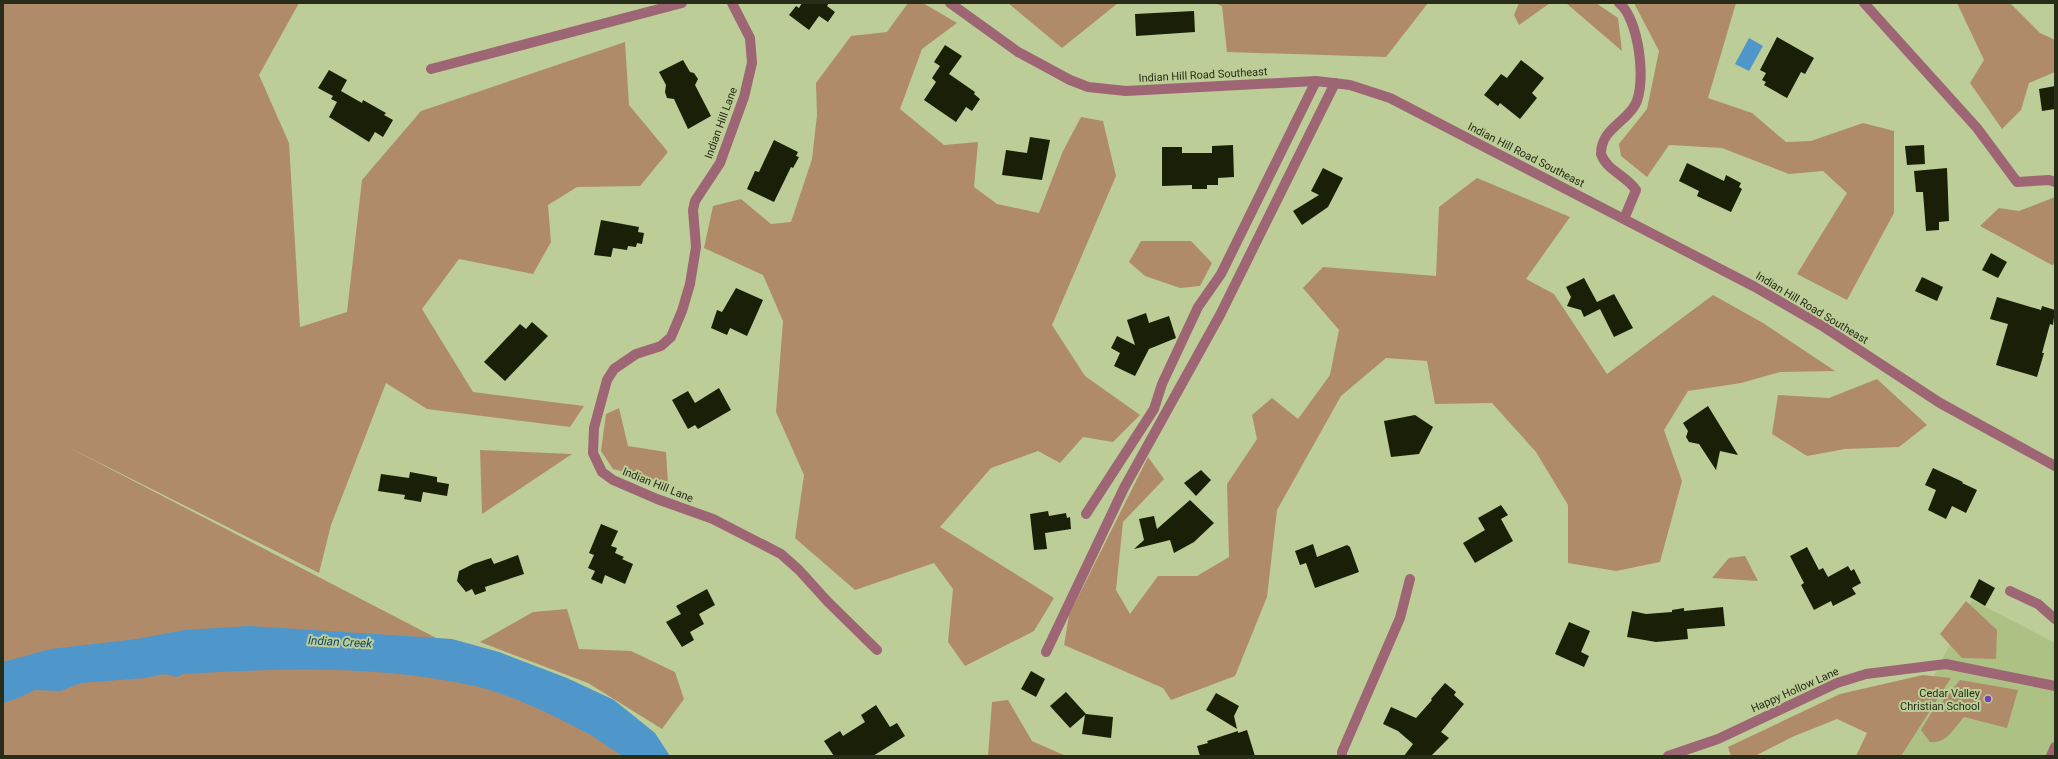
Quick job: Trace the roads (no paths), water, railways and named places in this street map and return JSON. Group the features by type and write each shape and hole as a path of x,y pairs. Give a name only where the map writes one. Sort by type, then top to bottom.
{"street":[{"path":"431,69 682,3"},
{"name":"Indian Hill Lane","path":"732,3 750,38 752,62 744,97 720,163 695,201 693,210 696,247 690,284 682,311 671,337 661,346 636,354 614,369 607,380 594,428 593,453 602,472 613,480 657,499 713,519 782,554 877,650"},
{"name":"Indian Hill Road Southeast","path":"950,3 1018,52 1070,80 1088,87 1126,90 1316,81 1360,88 1390,98 1755,287 1824,327 1946,407 2055,466"},
{"path":"1619,3 1628,12 1637,33 1640,88 1635,107 1613,127 1603,140 1601,154 1611,169 1631,183 1636,190 1624,219"},
{"path":"1864,3 1976,128 2018,182 2049,180 2055,182"},
{"path":"1086,514 1154,409 1162,384 1198,307 1221,274 1316,81"},
{"path":"1046,652 1124,488 1220,314 1335,83"},
{"path":"1342,756 1342,752 1400,618 1410,580"},
{"path":"2010,591 2038,604 2055,619"},
{"name":"Happy Hollow Lane","path":"1668,756 1718,739 1837,682 1866,674 1946,664 2055,686"},
{"path":"2051,756 2055,747"}],"water":[{"path":"1749,38 1763,46 1749,71 1735,64"},
{"name":"Indian Creek","path":"249,626 452,639 499,652 567,678 614,700 655,733 670,756 636,757 622,755 593,736 562,720 519,700 475,686 403,674 366,671 256,670 183,674 177,677 164,674 145,678 81,683 60,691 35,690 3,703 3,662 51,649 137,639 185,630"}],"place":[{"name":"Cedar Valley Christian School","path":"1988,699"}]}
